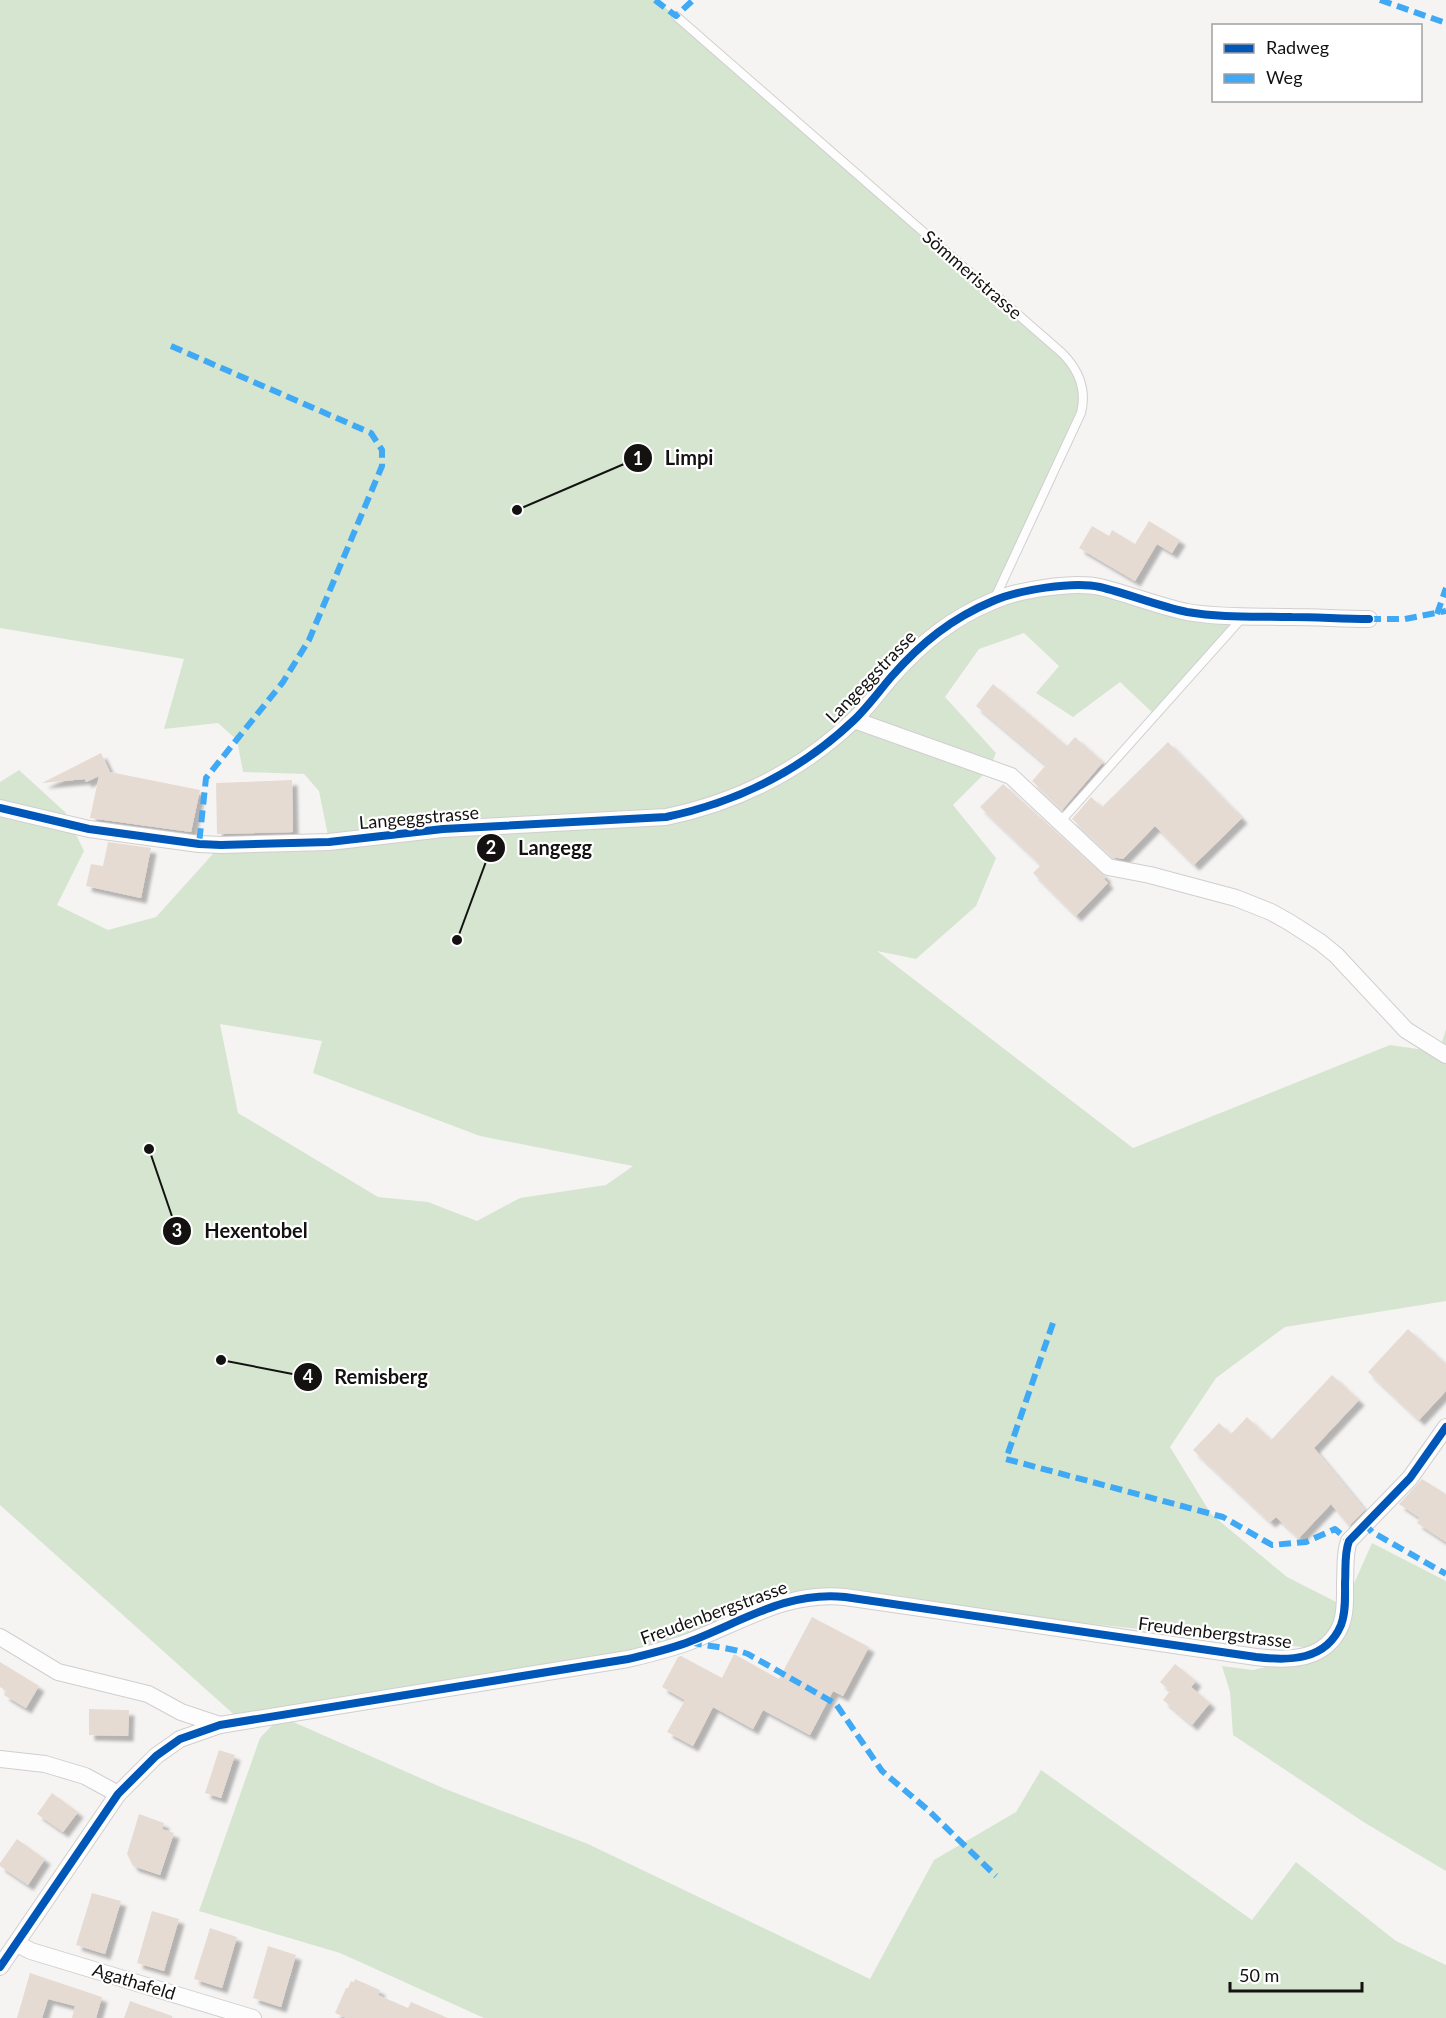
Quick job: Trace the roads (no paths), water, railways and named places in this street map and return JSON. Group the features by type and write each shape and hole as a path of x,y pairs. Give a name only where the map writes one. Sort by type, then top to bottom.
{"street":[{"name":"Langeggstrasse","path":"0,808 89,829 221,845 329,842 443,829 666,817 700,810 731,800 771,781 816,751 854,720 899,668 934,633 994,600 1050,586 1097,586 1187,612 1243,618 1369,619"},
{"path":"854,720 1011,776 1108,867 1150,875 1236,898 1271,912 1320,942 1348,967 1406,1030 1446,1055"},
{"name":"Freudenbergstrasse","path":"0,1967 117,1794 156,1756 180,1739 220,1725 628,1659 690,1642 782,1603 815,1596 845,1597 1279,1660 1300,1658 1315,1653 1326,1645 1341,1625 1346,1552 1349,1541 1410,1478 1446,1427"},
{"path":"0,1637 58,1672 148,1694 181,1712 220,1725"},
{"path":"0,1759 45,1764 85,1776 117,1794"},
{"name":"Agathafeld","path":"16,1944 32,1951 253,2018"}],"lane":[{"name":"Sömmeristrasse","path":"676,16 1062,353 1076,370 1083,389 1082,413 994,600"},
{"path":"1060,822 1243,618"}],"place":[{"name":"Limpi","path":"517,510"},
{"name":"Langegg","path":"457,940"},
{"name":"Hexentobel","path":"149,1149"},
{"name":"Remisberg","path":"221,1360"}]}
